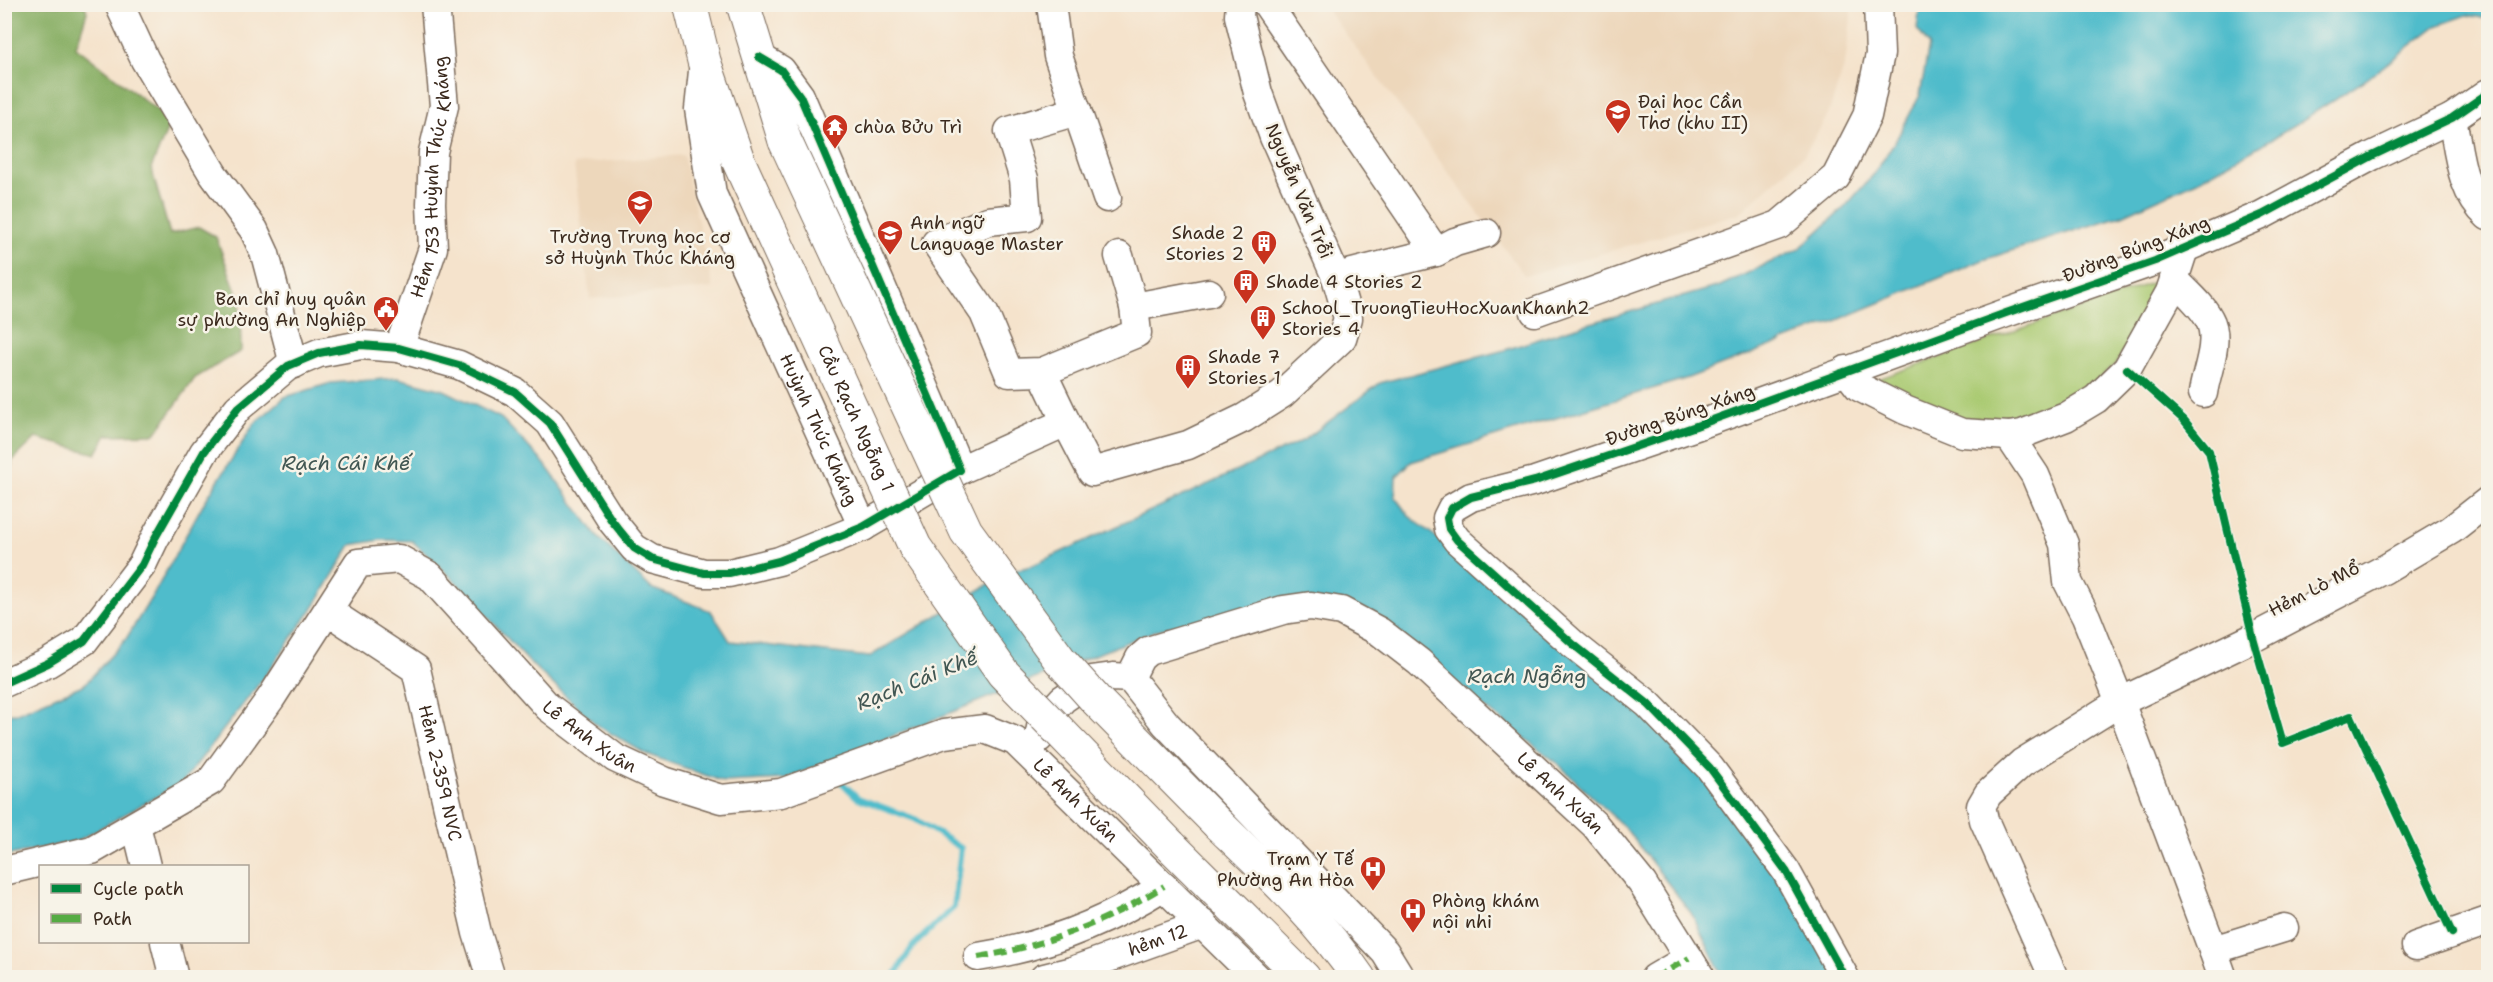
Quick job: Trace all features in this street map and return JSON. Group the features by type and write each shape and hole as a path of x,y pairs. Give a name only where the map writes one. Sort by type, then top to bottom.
{"main road":[{"name":"Cầu Rạch Ngỗng 1","path":"690,4 704,61 738,160 915,547 1003,673 1170,845 1304,978"},
{"path":"743,4 785,141 966,531 1060,660 1095,699 1218,824 1280,883 1334,941 1359,978"}],"street":[{"path":"119,4 145,60 213,174 254,230 265,254 294,364"},
{"name":"Hẻm 153 Huỳnh Thúc Kháng","path":"399,348 433,248 431,204 433,152 444,106 435,4"},
{"path":"1051,4 1058,56 1107,198"},
{"name":"Nguyễn Văn Trỗi","path":"1240,4 1239,16 1258,93 1294,186 1336,277 1436,252 1455,242 1486,233"},
{"path":"1267,4 1436,252"},
{"path":"1535,312 1779,225 1836,177 1867,116 1880,54 1878,4"},
{"path":"759,57 781,70 800,96 960,470"},
{"name":"Huỳnh Thúc Kháng","path":"4,683 48,663 84,641 142,565 204,452 238,408 288,366 319,353 361,345 399,348 459,365 515,392 550,423 612,521 634,548 652,559 704,573 729,573 779,561 863,527 711,194 699,110 704,61"},
{"name":"Đường Búng Xáng","path":"1845,978 1786,871 1710,768 1648,704 1574,645 1457,540 1449,529 1447,518 1452,508 1471,497 1535,481 1696,426 1846,370 2156,261 2262,215 2372,156 2452,118 2488,93"},
{"path":"1077,111 1009,131 1024,179 1027,217 988,222 936,243 984,313 1009,373 1042,372 1137,333 1134,307 1119,256"},
{"path":"2452,118 2458,145 2458,159 2465,181 2473,200 2488,216"},
{"path":"1846,370 1859,387 1905,410 1962,433 2009,436 2022,434 2066,417 2096,399 2127,369 2170,292 2184,249"},
{"path":"1042,372 1092,472 1188,445 1244,418 1282,394 1342,338 1348,318 1336,277"},
{"path":"2174,279 2200,306 2211,324 2213,338 2204,393"},
{"path":"1134,307 1209,293"},
{"path":"863,527 960,470 1066,422"},
{"path":"2009,436 2035,476 2064,544 2068,582 2086,617 2120,702 2223,978"},
{"name":"Hẻm Lò Mổ","path":"2054,978 1984,820 1981,806 1988,794 2022,763 2120,702 2253,638 2385,569 2451,530 2488,501"},
{"name":"Lê Anh Xuân","path":"4,871 92,850 211,782 272,698 358,563 399,559 430,576 548,707 615,758 664,781 721,799 781,793 944,734 985,729 1015,741 1203,924 1250,976"},
{"name":"Lê Anh Xuân","path":"1130,678 1140,658 1148,651 1284,610 1311,606 1341,611 1380,632 1419,662 1595,825 1642,882 1695,968"},
{"name":"Hẻm 2-359 NVC","path":"328,611 416,669 477,933 491,978"},
{"path":"1040,764 1037,748 1042,722 1063,699 1090,680 1113,677 1130,678 1166,724 1385,951 1401,978"},
{"path":"136,825 146,865"},
{"path":"978,957 1033,946 1124,910 1164,886"},
{"path":"2416,946 2488,921"},
{"name":"hẻm 12","path":"1044,978 1072,971 1203,924"},
{"path":"2213,950 2284,928"},
{"path":"165,943 174,978"},
{"path":"1654,978 1695,968"}],"shaded area":[{"name":"Đại học Cần Thơ (khu II)","path":"1850,4 1851,18 1845,64 1828,115 1804,155 1740,213 1525,276 1324,5"},
{"name":"Trường Trung học cơ sở Huỳnh Thúc Kháng","path":"683,155 713,288 590,299 574,164"}],"green space":[{"path":"5,5 85,5 87,12 76,47 171,121 151,168 170,234 199,227 216,237 240,302 241,351 195,378 155,434 107,435 96,454 36,438 12,461 5,510"},
{"path":"2160,280 2141,322 2117,363 2071,404 2020,420 1967,421 1872,381"}],"water":[{"path":"1920,5 2488,5 2488,19 2467,15 2436,26 2367,79 2282,133 2197,181 2120,216 1983,260 1828,324 1688,378 1411,462 1396,477 1395,497 1409,516 1466,560 1660,723 1720,789 1841,977 1723,977 1691,913 1626,829 1557,763 1491,712 1304,599 1157,630 785,779 724,782 646,754 598,726 529,662 454,580 412,541 381,540 351,545 315,605 265,676 183,782 77,841 5,856 4,714 17,713 85,684 126,639 202,506 254,424 285,397 331,383 398,378 444,390 501,418 544,463 598,537 651,588 711,611 730,641 869,657 1009,572 1031,566 1304,440 1380,383 1505,350 1720,286 1799,249 1843,209 1874,174 1896,140 1920,95 1929,45 1917,29"}],"waterway":[{"path":"840,781 858,798 915,819 961,848 954,907 913,946 893,978"}],"marked path":[{"path":"978,957 1027,947 1075,931 1143,899 1164,886"},
{"path":"1655,978 1689,958"}],"cycle path":[{"path":"4,683 48,663 84,641 142,565 204,452 238,408 288,366 319,353 361,345 399,348 459,365 515,392 550,423 612,521 634,548 652,559 704,573 729,573 779,561 863,527 960,470 800,96 781,70 759,57"},
{"path":"1845,978 1786,871 1710,768 1648,704 1574,645 1457,540 1449,529 1447,518 1452,508 1471,497 1535,481 1696,426 2155,261 2262,215 2372,156 2452,118 2488,93"},
{"path":"2127,369 2184,420 2209,451 2253,638 2283,743 2351,716 2452,933"}],"place":[{"name":"Đại học Cần Thơ (khu II)","path":"1618,135"},
{"name":"chùa Bửu Trì","path":"835,150"},
{"name":"Trường Trung học cơ sở Huỳnh Thúc Kháng","path":"640,226"},
{"name":"Anh ngữ Language Master","path":"890,256"},
{"name":"Shade 2 Stories 2","path":"1264,266"},
{"name":"Shade 4 Stories 2","path":"1246,305"},
{"name":"Ban chỉ huy quân sự phường An Nghiệp","path":"386,332"},
{"name":"School_TruongTieuHocXuanKhanh2 Stories 4","path":"1263,341"},
{"name":"Shade 7 Stories 1","path":"1188,390"},
{"name":"Trạm Y Tế Phường An Hòa","path":"1373,892"},
{"name":"Phòng khám nội nhi","path":"1413,934"}],"water label":[{"name":"Rạch Cái Khế","path":"346,463"},
{"name":"Rạch Ngỗng","path":"1527,676"},
{"name":"Rạch Cái Khế","path":"917,680"}]}
